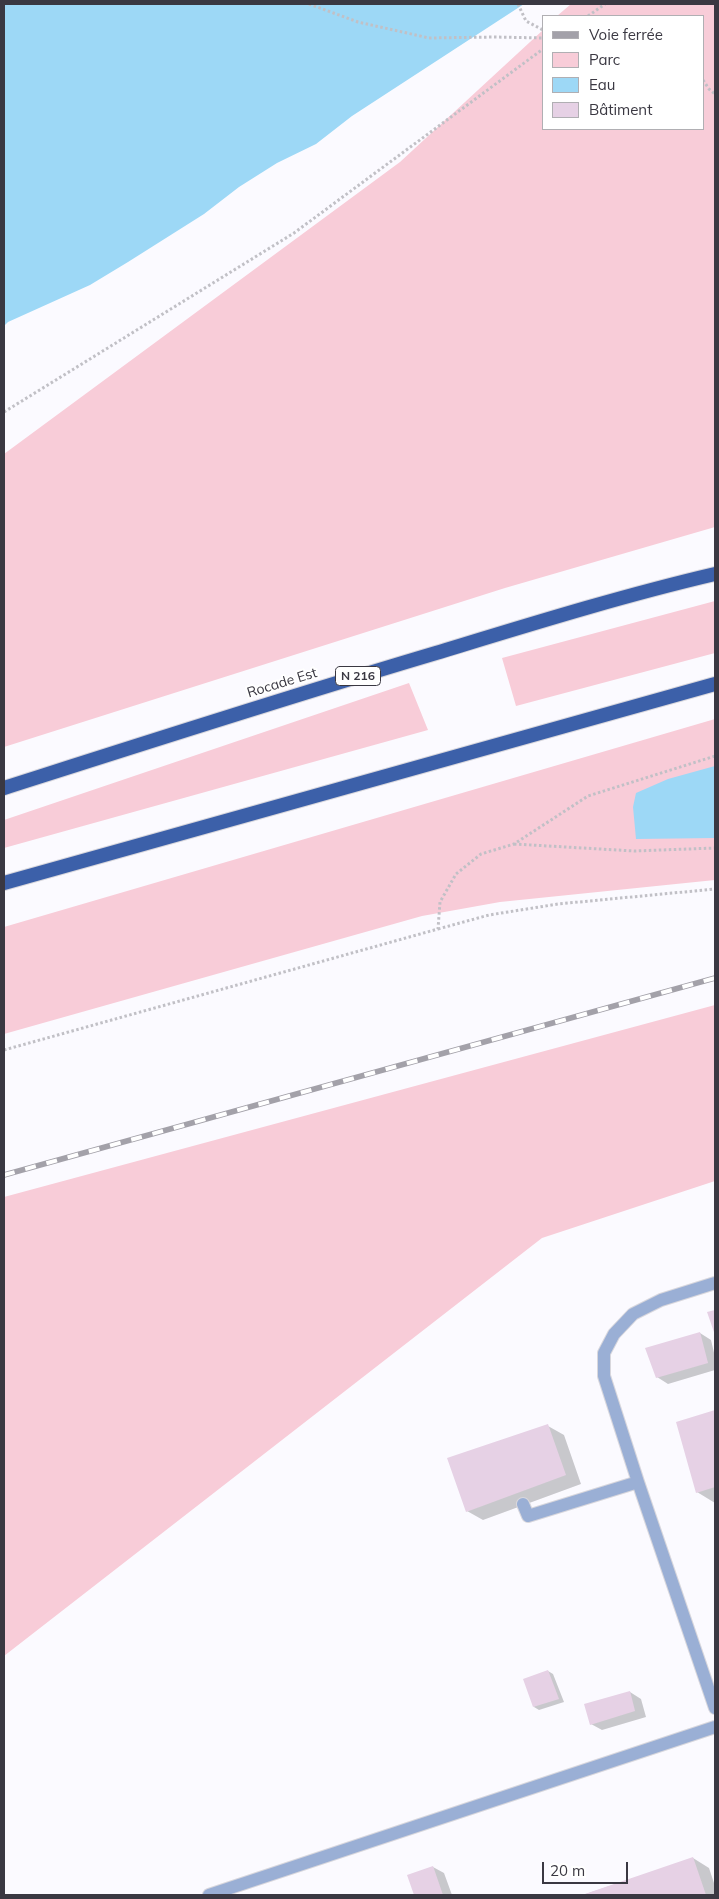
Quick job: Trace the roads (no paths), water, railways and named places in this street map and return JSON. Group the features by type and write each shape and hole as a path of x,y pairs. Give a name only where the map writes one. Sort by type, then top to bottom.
{"highway":[{"name":"Rocade Est","path":"4,788 530,624 715,574"},
{"path":"4,883 715,684"}],"lane":[{"path":"715,1283 661,1300 633,1314 614,1334 604,1353 604,1376 715,1708"},
{"path":"523,1504 528,1516 638,1482"},
{"path":"209,1895 715,1727"}],"water":[{"path":"4,4 524,4 352,116 316,144 277,163 239,187 204,214 128,262 90,285 8,322 4,326"},
{"path":"715,766 715,838 636,839 633,807 636,793 668,779"}],"railway":[{"path":"4,1175 715,978"}]}
